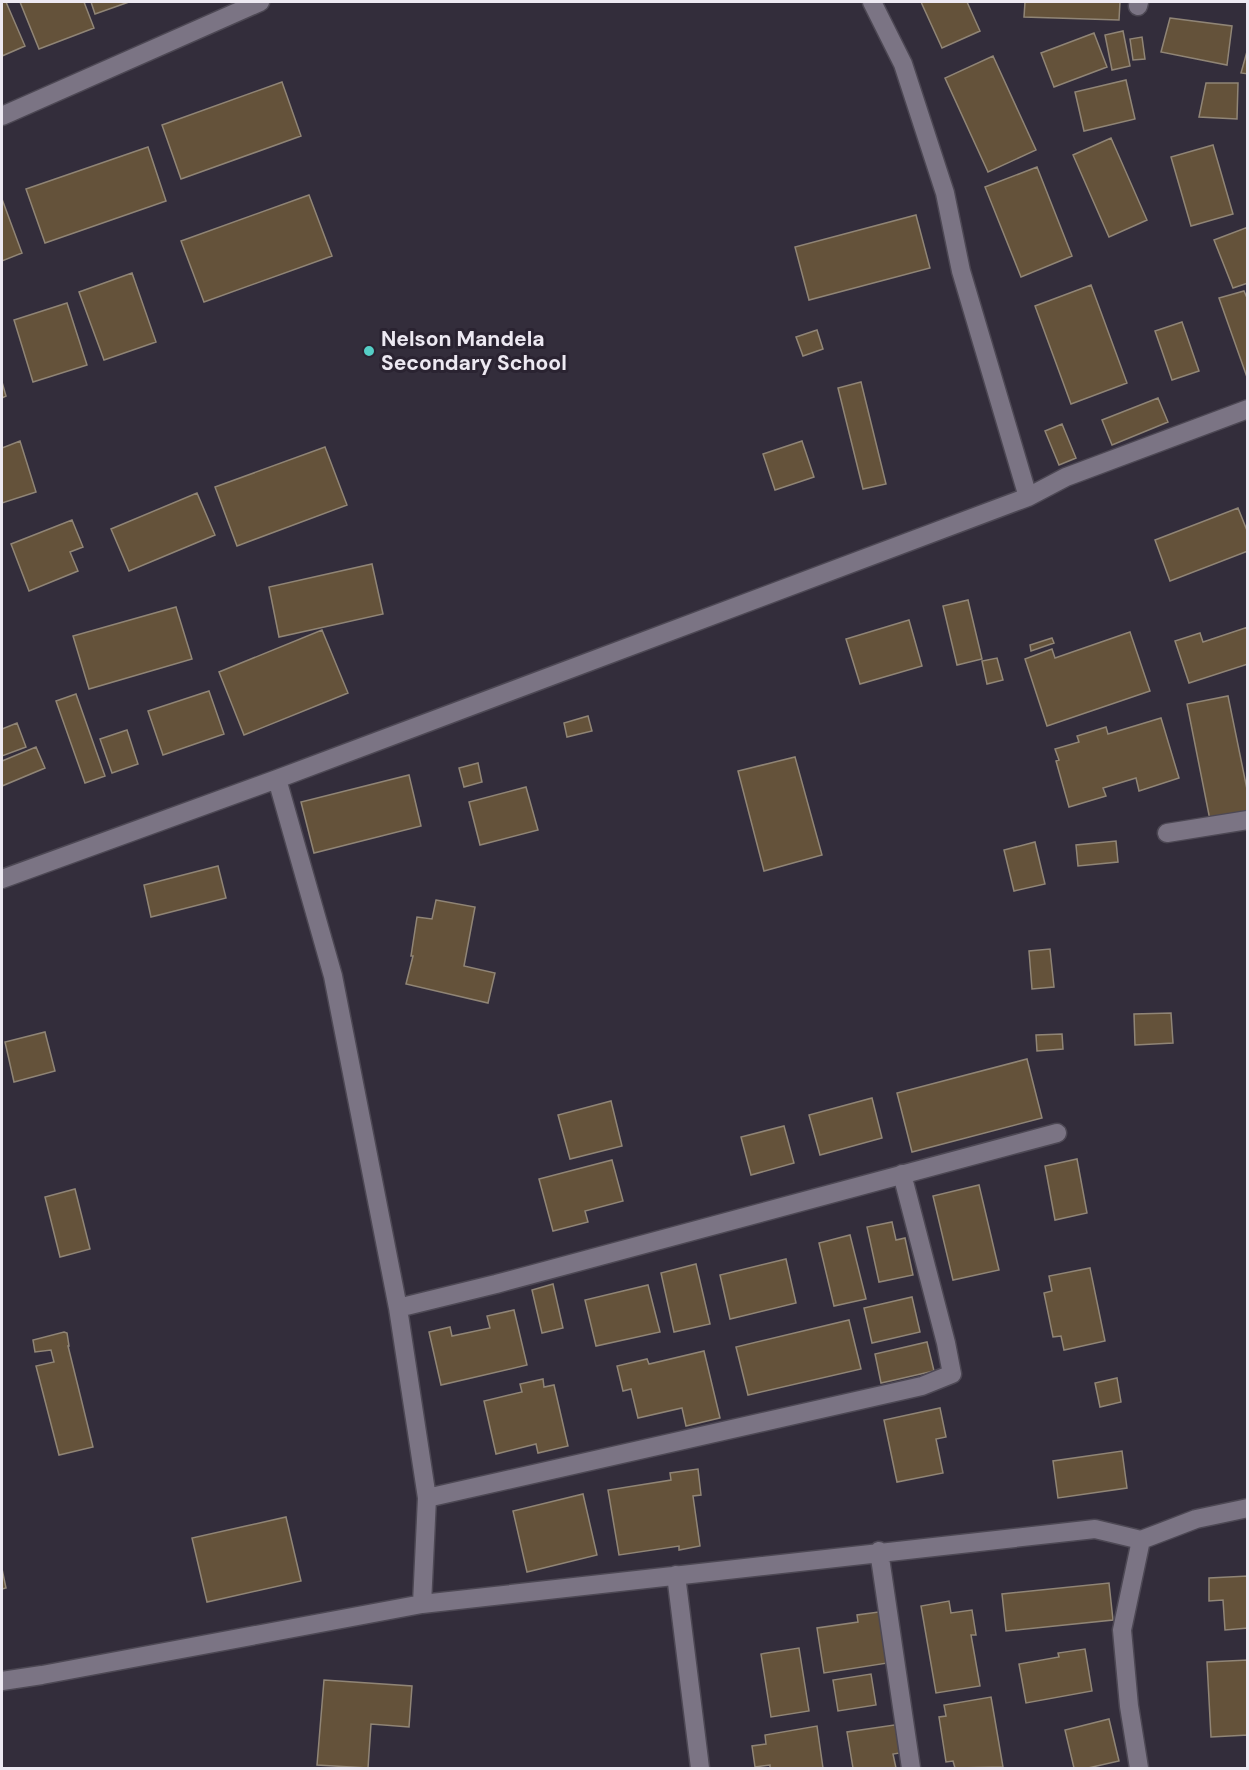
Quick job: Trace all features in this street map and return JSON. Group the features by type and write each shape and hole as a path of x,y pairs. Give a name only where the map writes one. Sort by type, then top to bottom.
{"street":[{"path":"2,116 260,2"},
{"path":"872,2 903,64 945,193 961,272 1028,497"},
{"path":"2,879 277,779 1028,497 1066,477 1248,409"},
{"path":"277,779 333,976 398,1308 427,1498 422,1604"},
{"path":"1167,833 1248,820"},
{"path":"398,1308 496,1284 1057,1133"},
{"path":"427,1498 922,1386 952,1374 902,1174"},
{"path":"2,1681 422,1604 879,1551 1095,1529 1141,1540 1196,1519 1248,1508"},
{"path":"1139,1768 1129,1706 1122,1629 1141,1540"},
{"path":"879,1551 911,1768"},
{"path":"676,1575 700,1768"}],"building":[{"path":"2,2 6,2 25,46 2,56"},
{"path":"20,2 84,2 94,28 39,49"},
{"path":"91,2 129,2 95,14"},
{"path":"921,2 967,2 980,31 942,48"},
{"path":"1025,2 1120,2 1119,20 1024,17"},
{"path":"1170,18 1232,26 1227,65 1161,52"},
{"path":"1123,31 1130,66 1112,70 1105,35"},
{"path":"1094,33 1107,67 1054,87 1041,53"},
{"path":"1142,37 1145,59 1133,60 1130,39"},
{"path":"1248,48 1248,74 1241,73"},
{"path":"993,56 1036,150 988,172 945,78"},
{"path":"1126,80 1135,119 1084,131 1075,92"},
{"path":"282,82 301,136 181,179 162,125"},
{"path":"1206,83 1238,83 1237,119 1199,117"},
{"path":"1111,138 1147,220 1109,237 1073,155"},
{"path":"1213,145 1233,214 1191,226 1171,157"},
{"path":"148,147 166,201 45,243 26,189"},
{"path":"1037,167 1072,256 1021,277 985,187"},
{"path":"309,195 332,256 204,302 181,241"},
{"path":"2,199 22,253 2,261"},
{"path":"916,215 930,268 809,300 795,247"},
{"path":"1248,227 1248,283 1233,288 1214,240"},
{"path":"132,273 156,342 104,360 79,292"},
{"path":"1091,285 1127,383 1071,404 1035,306"},
{"path":"1244,291 1248,300 1248,380 1219,298"},
{"path":"67,303 87,365 33,382 14,320"},
{"path":"1182,322 1199,371 1172,380 1155,331"},
{"path":"817,330 823,349 803,356 796,337"},
{"path":"2,382 6,396 2,398"},
{"path":"861,382 886,484 863,489 838,388"},
{"path":"1158,398 1168,422 1112,445 1102,420"},
{"path":"1062,424 1076,458 1059,465 1045,431"},
{"path":"20,441 36,492 2,503 2,448"},
{"path":"802,441 814,477 775,490 763,454"},
{"path":"325,447 347,505 237,546 215,487"},
{"path":"197,493 215,535 129,571 111,529"},
{"path":"1238,508 1248,533 1248,551 1170,581 1155,540"},
{"path":"72,520 83,547 70,552 78,571 29,591 11,544"},
{"path":"372,564 383,614 279,637 269,587"},
{"path":"968,600 982,659 957,665 943,606"},
{"path":"176,607 192,659 89,689 73,636"},
{"path":"909,620 922,666 860,684 846,639"},
{"path":"1248,627 1248,664 1189,683 1175,641 1200,633 1203,642"},
{"path":"322,630 348,693 244,735 219,672"},
{"path":"1130,632 1150,691 1047,726 1025,659 1052,649 1055,658"},
{"path":"1052,638 1054,643 1031,651 1030,645"},
{"path":"997,658 1003,680 987,684 982,661"},
{"path":"209,691 224,734 163,755 148,711"},
{"path":"76,694 105,776 85,783 56,701"},
{"path":"1228,696 1248,794 1248,812 1210,820 1187,704"},
{"path":"588,716 592,731 567,737 564,723"},
{"path":"1161,718 1179,778 1139,791 1136,778 1103,788 1106,796 1069,807 1056,761 1059,760 1055,749 1079,742 1077,736 1106,727 1108,734"},
{"path":"17,723 26,747 2,756 2,729"},
{"path":"127,730 138,764 112,773 100,739"},
{"path":"36,747 45,768 2,786 2,761"},
{"path":"795,757 822,855 764,871 738,771"},
{"path":"478,763 482,782 464,787 459,768"},
{"path":"409,775 421,826 314,853 301,802"},
{"path":"526,787 538,830 480,845 469,802"},
{"path":"1116,841 1118,862 1078,866 1076,845"},
{"path":"1035,842 1045,884 1014,891 1004,850"},
{"path":"218,866 226,898 151,917 144,885"},
{"path":"436,900 475,907 464,966 495,973 488,1003 406,984 413,956 411,956 417,917 432,919"},
{"path":"1050,949 1054,987 1032,989 1029,951"},
{"path":"1171,1013 1173,1043 1135,1045 1134,1014"},
{"path":"45,1032 55,1071 14,1082 5,1042"},
{"path":"1062,1034 1063,1049 1037,1051 1036,1035"},
{"path":"1027,1059 1042,1118 912,1152 897,1093"},
{"path":"872,1098 882,1138 820,1155 809,1115"},
{"path":"611,1101 622,1146 570,1159 558,1115"},
{"path":"784,1126 794,1163 751,1175 741,1137"},
{"path":"1077,1159 1087,1213 1055,1220 1045,1166"},
{"path":"612,1160 623,1201 585,1211 588,1222 553,1231 539,1179"},
{"path":"979,1185 999,1270 953,1280 933,1196"},
{"path":"75,1189 90,1249 60,1257 45,1197"},
{"path":"892,1222 896,1240 905,1238 913,1275 879,1282 867,1227"},
{"path":"850,1235 866,1299 834,1306 819,1243"},
{"path":"786,1259 796,1303 730,1319 720,1275"},
{"path":"696,1264 710,1324 674,1332 661,1273"},
{"path":"1090,1268 1105,1341 1064,1350 1061,1336 1053,1337 1044,1293 1052,1291 1049,1276"},
{"path":"553,1284 563,1328 542,1333 532,1290"},
{"path":"648,1285 660,1332 596,1346 585,1300"},
{"path":"912,1297 920,1332 872,1343 864,1308"},
{"path":"514,1310 527,1365 441,1385 429,1332 450,1327 452,1336 490,1328 487,1316"},
{"path":"849,1320 861,1369 748,1395 736,1347"},
{"path":"67,1333 68,1346 93,1447 59,1455 36,1366 54,1362 51,1350 35,1352 33,1340"},
{"path":"927,1342 934,1371 881,1383 875,1354"},
{"path":"704,1351 720,1418 686,1426 682,1408 638,1418 631,1389 623,1391 617,1366 647,1359 649,1364"},
{"path":"1117,1378 1121,1402 1100,1407 1095,1383"},
{"path":"543,1379 544,1387 554,1385 568,1446 538,1453 536,1444 496,1454 484,1401 522,1392 520,1384"},
{"path":"940,1408 946,1437 936,1439 943,1473 897,1482 884,1420"},
{"path":"1122,1451 1127,1488 1058,1498 1053,1461"},
{"path":"698,1469 701,1495 693,1496 700,1546 679,1550 679,1546 619,1555 608,1490 671,1480 670,1473"},
{"path":"583,1494 597,1555 527,1572 513,1511"},
{"path":"286,1517 301,1581 207,1602 192,1538"},
{"path":"2,1569 6,1588 2,1589"},
{"path":"1248,1576 1248,1628 1225,1630 1223,1600 1209,1601 1209,1578"},
{"path":"1109,1583 1113,1620 1006,1631 1002,1594"},
{"path":"949,1601 951,1613 972,1610 976,1635 971,1635 980,1686 936,1693 921,1606"},
{"path":"886,1611 894,1662 824,1673 817,1628 858,1622 857,1615"},
{"path":"799,1648 809,1711 771,1717 761,1654"},
{"path":"1085,1649 1092,1691 1026,1703 1019,1664 1059,1657 1058,1653"},
{"path":"1248,1660 1248,1735 1211,1737 1207,1662"},
{"path":"871,1674 876,1705 838,1711 833,1680"},
{"path":"324,1680 412,1686 409,1727 371,1724 368,1768 317,1765"},
{"path":"991,1697 1003,1767 955,1768 953,1761 946,1762 939,1717 946,1716 944,1705"},
{"path":"1109,1719 1119,1761 1088,1768 1074,1768 1065,1730"},
{"path":"901,1724 906,1752 893,1754 896,1768 853,1768 847,1732"},
{"path":"817,1726 823,1768 770,1768 770,1765 755,1767 752,1746 766,1744 765,1735"}],"place":[{"name":"Nelson Mandela Secondary School","path":"369,351"}]}
